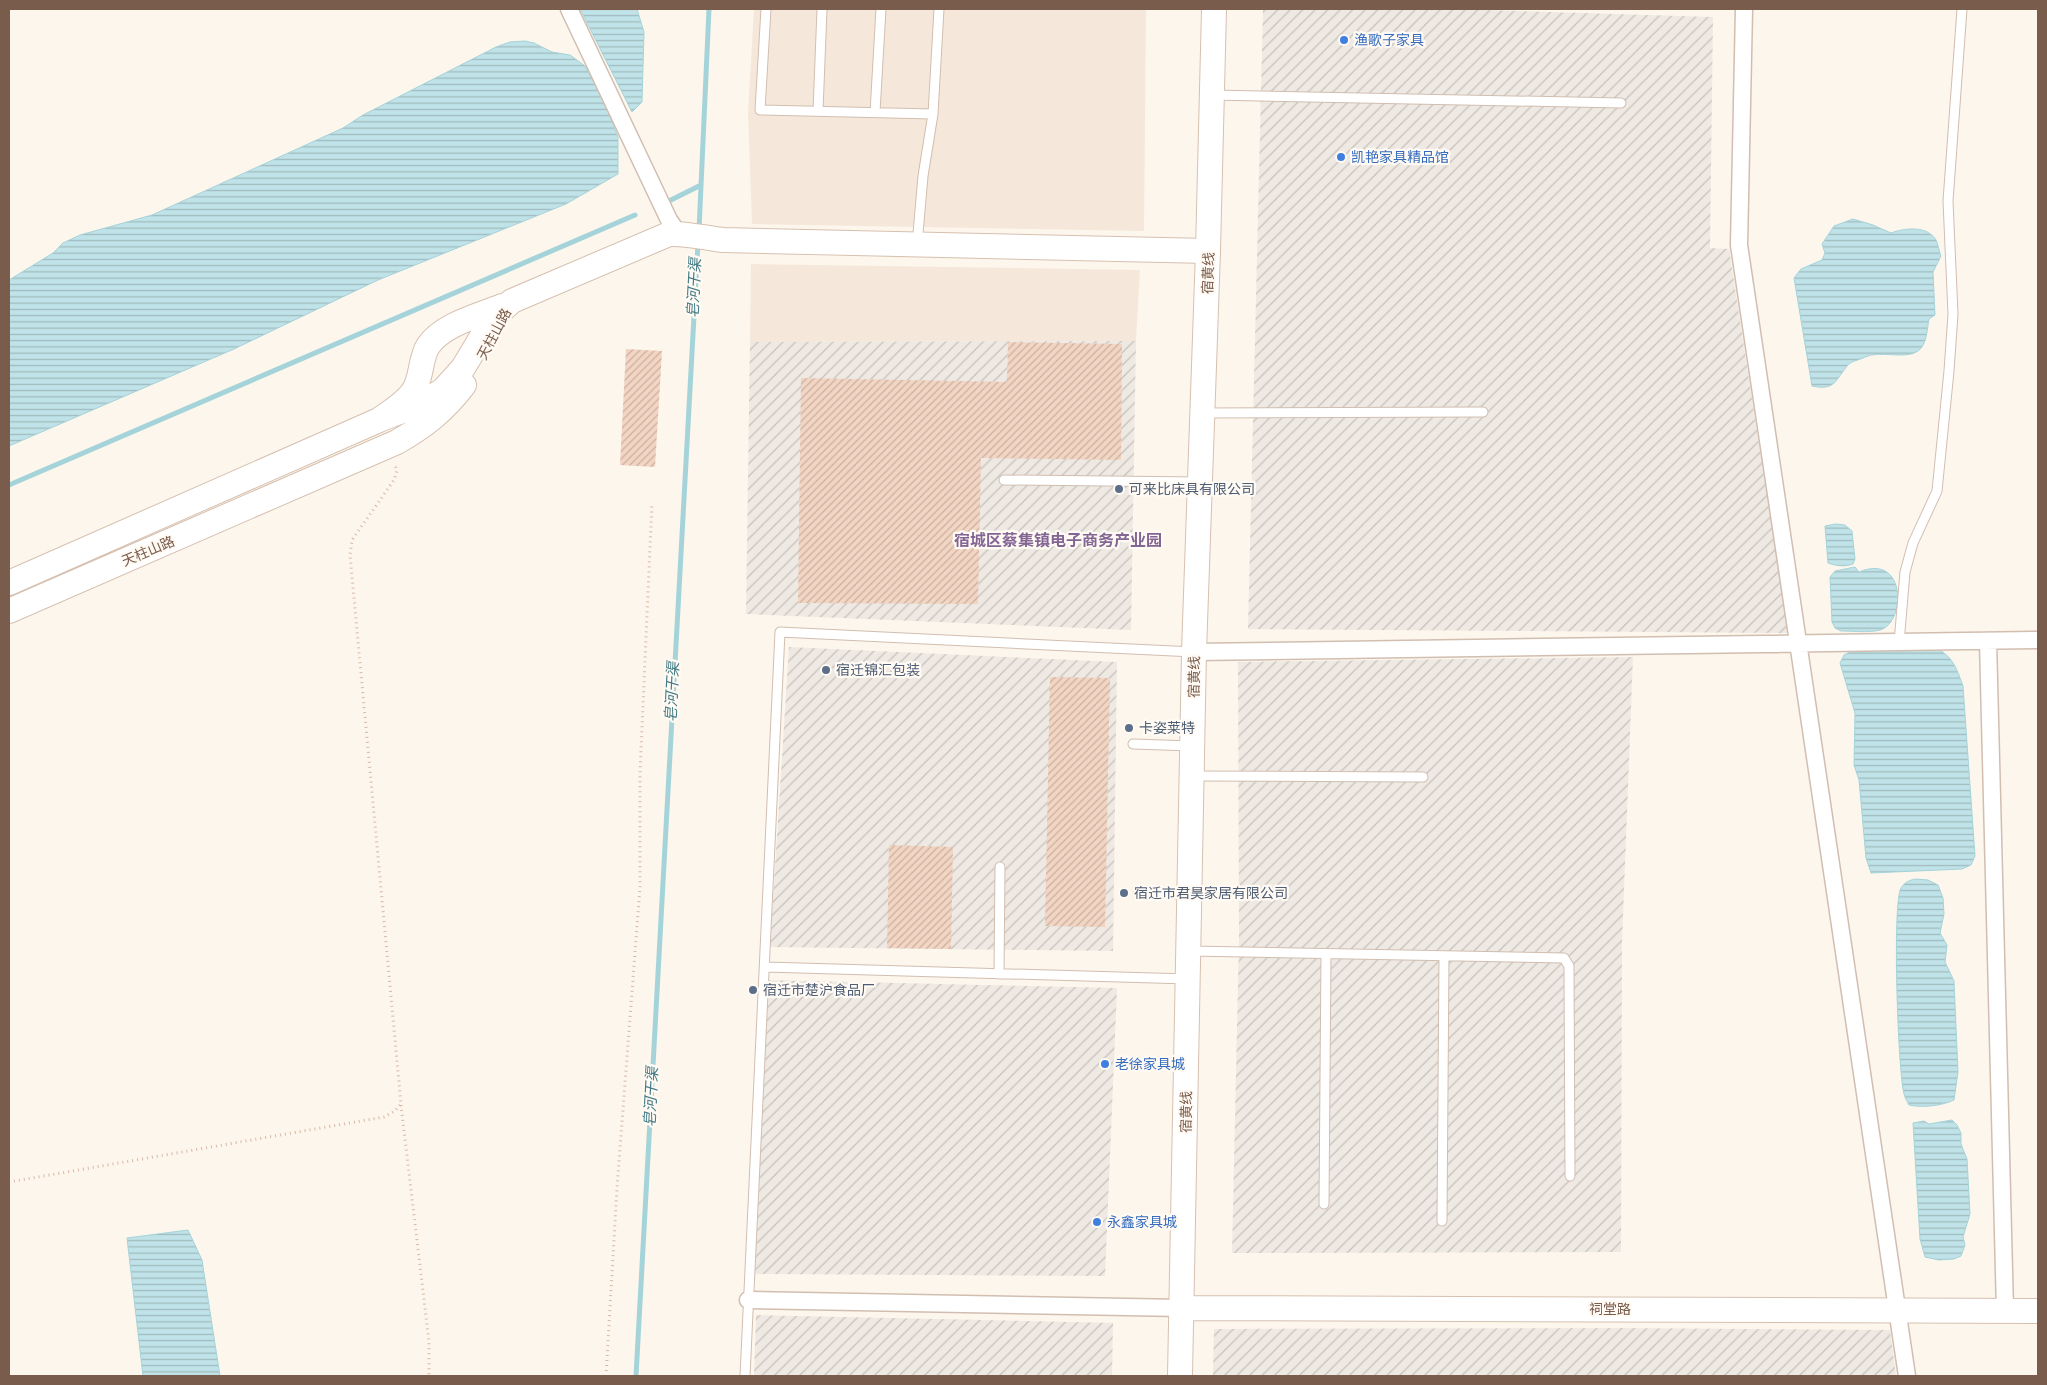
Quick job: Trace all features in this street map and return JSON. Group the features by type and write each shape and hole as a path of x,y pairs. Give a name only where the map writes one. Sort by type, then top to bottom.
{"street":[{"path":"568,9 669,220 681,234"},
{"name":"宿黄线","path":"1180,1376 1194,652 1203,413 1214,9"},
{"path":"1744,9 1739,246 1800,645 1907,1376"},
{"path":"379,420 422,403 443,390 463,368 493,318 512,301 664,236 681,234 724,240 1208,252"},
{"name":"天柱山路","path":"9,583 379,420 406,400 414,389 426,352 436,337 450,328 512,301"},
{"name":"天柱山路","path":"9,611 390,445 424,427 451,402 474,371 512,301"},
{"path":"1194,652 1800,645 2038,640"},
{"path":"1988,641 2005,1311"},
{"path":"748,1300 1182,1308"},
{"name":"祠堂路","path":"1182,1308 2038,1311"}],"lane":[{"path":"766,9 760,110 934,114"},
{"path":"818,111 822,9"},
{"path":"875,112 880,9"},
{"path":"917,245 923,176 934,114 939,9"},
{"path":"1899,643 1905,572 1913,543 1937,491 1949,371 1953,314 1948,201 1962,9"},
{"path":"1212,95 1621,103"},
{"path":"1203,413 1483,412"},
{"path":"1004,480 1200,482"},
{"path":"744,1376 780,632 1194,652"},
{"path":"1133,744 1192,746"},
{"path":"1192,776 1422,777"},
{"path":"999,974 1000,867"},
{"path":"1138,893 1190,894"},
{"path":"1189,951 1564,958 1569,966 1570,1176"},
{"path":"1324,1204 1326,954"},
{"path":"1442,1221 1444,956"},
{"path":"765,967 1188,979"}],"path":[{"path":"390,445 397,471 394,480 352,540 350,555 401,1104 429,1342 429,1376"},
{"path":"606,1376 617,1188 640,886 640,773 652,503"},
{"path":"9,1182 384,1117 395,1111 401,1104"}],"shaded area":[{"path":"754,9 1146,9 1144,231 752,224 748,112"},
{"path":"1263,9 1454,9 1713,17 1710,248 1729,249 1788,633 1248,629"},
{"path":"751,264 1140,270 1136,341 750,342"},
{"path":"1136,341 1131,630 746,614 750,342"},
{"path":"789,647 1117,662 1113,951 770,947"},
{"path":"1633,657 1622,942 1621,1252 1232,1253 1239,938 1238,662"},
{"path":"765,980 1117,988 1105,1276 755,1274"},
{"path":"756,1315 1113,1323 1112,1376 754,1376"},
{"path":"1621,1328 1890,1330 1896,1376 1213,1376 1214,1329"}],"water":[{"path":"580,9 637,9 644,32 642,102 632,112"},
{"path":"525,41 534,43 552,52 570,55 585,66 603,98 618,137 618,174 566,204 378,280 234,349 9,446 9,280 53,253 63,243 80,235 152,215 343,128 363,115 496,47 510,42"},
{"path":"1853,219 1891,233 1915,229 1932,235 1937,242 1941,256 1933,272 1935,315 1929,319 1923,345 1913,354 1871,355 1849,364 1831,386 1812,386 1794,278 1801,269 1822,260 1825,253 1822,244 1834,226"},
{"path":"1845,525 1852,531 1855,559 1853,564 1840,566 1828,563 1825,526"},
{"path":"1855,567 1859,572 1875,568 1886,572 1894,580 1897,591 1897,603 1894,615 1889,625 1880,630 1866,632 1841,631 1835,628 1832,622 1830,577 1835,571"},
{"path":"1938,649 1951,660 1963,686 1975,856 1971,865 1962,869 1871,873 1866,858 1859,780 1854,765 1855,713 1840,663 1844,655 1852,651"},
{"path":"1916,879 1928,880 1938,885 1943,898 1944,914 1940,933 1947,945 1945,962 1954,981 1958,1072 1954,1100 1943,1104 1926,1106 1909,1105 1904,1095 1898,1023 1896,954 1898,901 1901,888 1907,882"},
{"path":"1952,1120 1961,1133 1961,1144 1967,1159 1970,1214 1963,1237 1965,1245 1961,1256 1954,1259 1939,1260 1925,1257 1920,1239 1913,1123 1924,1121 1929,1124"},
{"path":"188,1230 202,1260 220,1376 143,1376 127,1238"}],"building":[{"path":"1008,342 1122,344 1121,460 981,458 978,604 798,603 801,378 1007,382"},
{"path":"626,349 662,351 655,467 620,465"},
{"path":"1050,677 1110,678 1105,927 1045,926"},
{"path":"889,845 953,847 951,949 887,948"}],"waterway":[{"name":"皂河干渠","path":"699,230 709,9"},
{"path":"669,201 701,185"},
{"path":"9,485 635,215"},
{"name":"皂河干渠","path":"636,1376 698,243"}],"place":[{"name":"渔歌子家具","path":"1344,40"},
{"name":"凯艳家具精品馆","path":"1341,157"},
{"name":"可来比床具有限公司","path":"1119,489"},
{"name":"宿迁锦汇包装","path":"826,670"},
{"name":"卡姿莱特","path":"1129,728"},
{"name":"宿迁市君昊家居有限公司","path":"1124,893"},
{"name":"宿迁市楚沪食品厂","path":"753,990"},
{"name":"老徐家具城","path":"1105,1064"},
{"name":"永鑫家具城","path":"1097,1222"}],"district":[{"name":"宿城区蔡集镇电子商务产业园","path":"1058,540"}]}
